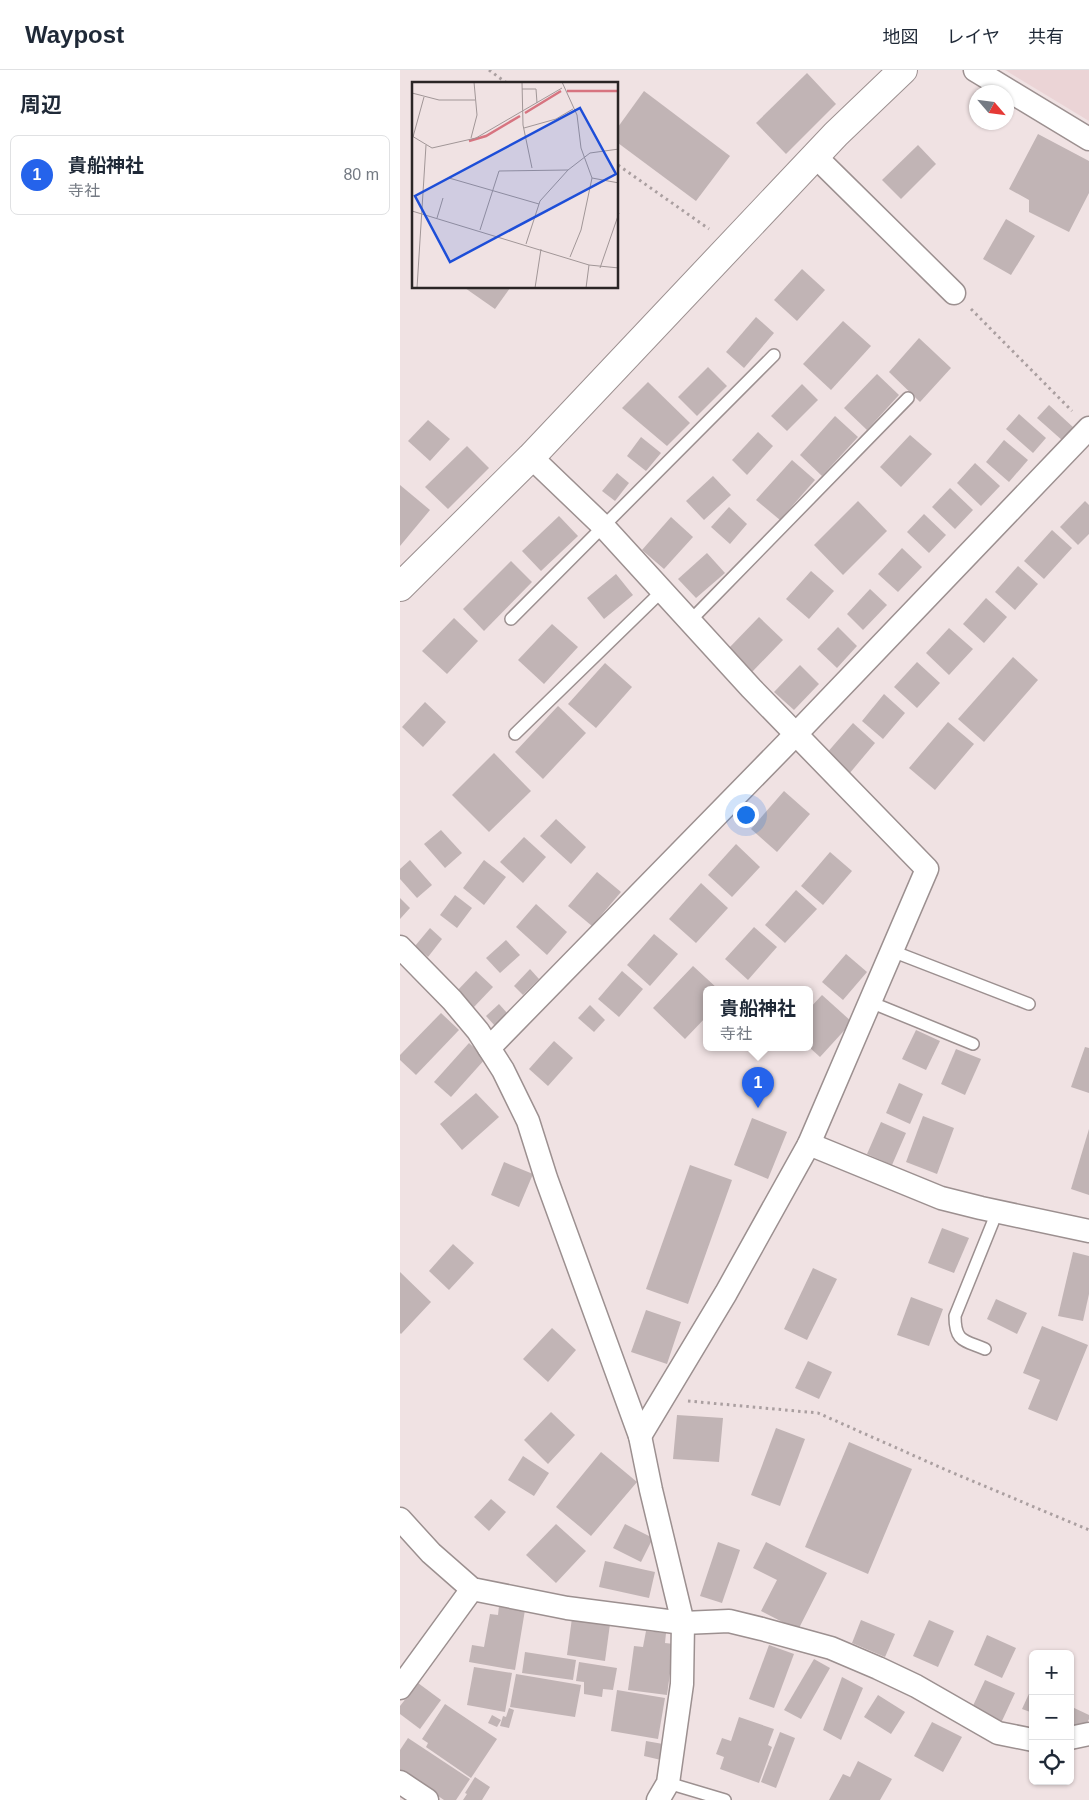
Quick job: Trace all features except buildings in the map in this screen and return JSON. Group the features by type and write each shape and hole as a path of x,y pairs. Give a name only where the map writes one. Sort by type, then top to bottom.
{"street":[{"path":"400,587 531,457 836,134 903,70"},
{"path":"975,70 1089,139"},
{"path":"816,157 954,293"},
{"path":"489,1048 796,734 1089,429"},
{"path":"531,457 603,526 796,734 927,869 809,1144 726,1293 640,1436"},
{"path":"400,947 452,1000 478,1031 503,1070 528,1121 640,1436 683,1623 682,1684 663,1791"},
{"path":"809,1144 942,1198 1089,1232"},
{"path":"400,1518 431,1553 472,1589 567,1608 683,1623 729,1621 831,1648 916,1686 998,1733 1029,1739"},
{"path":"400,1688 472,1589"},
{"path":"1074,1737 1089,1734"},
{"path":"400,1782 427,1800"}],"lane":[{"path":"510,619 774,355"},
{"path":"690,621 908,398"},
{"path":"515,734 662,591"},
{"path":"892,951 1029,1004"},
{"path":"870,1002 973,1044"},
{"path":"985,1349 961,1339 955,1331 955,1316 997,1212"},
{"path":"663,1791 726,1800"}],"path":[{"path":"489,70 505,82"},
{"path":"619,166 732,244"},
{"path":"954,293 1089,429"},
{"path":"662,1399 818,1413 1089,1530"}],"shaded area":[{"path":"1005,70 1089,70 1089,121"}],"place":[{"name":"貴船神社","path":"758,1108"}]}
